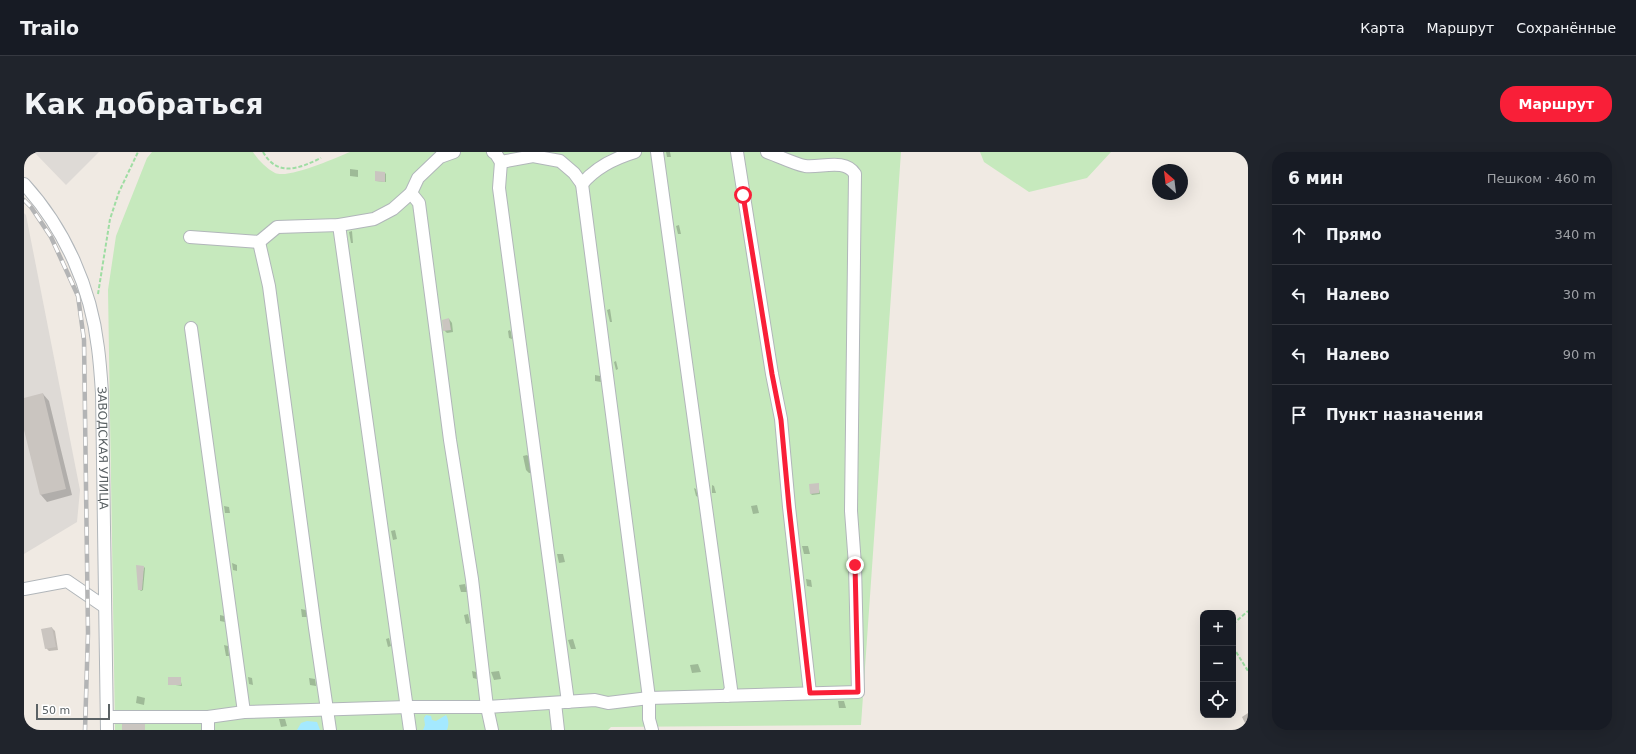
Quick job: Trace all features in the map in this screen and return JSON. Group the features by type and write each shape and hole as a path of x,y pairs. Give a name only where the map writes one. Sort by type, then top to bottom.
{"street":[{"path":"190,237 259,242 277,228 339,225 374,219 393,209 411,193 418,178 440,157 454,152"},
{"path":"493,152 501,162 499,188 568,702"},
{"path":"582,184 589,175 604,165 621,156 635,152"},
{"path":"657,152 731,689 727,696"},
{"path":"737,152 770,366 781,420 789,507 810,693"},
{"path":"107,717 208,717 244,712 408,707 487,707 595,700 608,703 649,698 858,692 855,565 850,511 855,174 851,168 845,165 805,166 766,152"},
{"path":"501,162 533,156 560,161 574,173 582,184 649,698 649,719 652,730"},
{"name":"ЗАВОДСКАЯ УЛИЦА","path":"24,184 45,210 73,257 93,318 98,347 102,394 107,730"},
{"path":"411,193 419,203 450,440 472,578 487,707 492,730"},
{"path":"339,225 408,707 410,730"},
{"path":"259,242 268,286 314,628 330,730"},
{"path":"191,328 244,712"},
{"path":"24,589 67,581 105,608"},
{"path":"555,702 558,730"},
{"path":"208,717 208,730"}],"path":[{"path":"98,295 110,219 119,192 138,152"},
{"path":"264,152 270,162 277,167 284,168 301,167 321,158"},
{"path":"1236,621 1248,611"},
{"path":"1236,652 1248,671"}],"shaded area":[{"path":"34,152 99,152 66,185"},
{"path":"24,213 26,215 80,490 77,522 24,554"}],"green space":[{"path":"152,152 253,152 269,169 275,173 282,174 301,171 350,152 901,152 861,725 611,727 608,730 115,730 108,290 116,236 147,158"},
{"path":"980,152 1111,152 1087,178 1029,192 984,162"}],"water":[{"path":"426,715 431,716 432,720 436,721 446,715 448,719 447,730 423,730 425,725 424,718"},
{"path":"307,721 317,722 320,730 297,730 301,723"}],"building":[{"path":"375,171 385,172 385,182 375,181"},
{"path":"449,318 451,330 443,331 442,320"},
{"path":"43,393 66,489 40,495 24,430 24,398"},
{"path":"819,483 819,493 810,494 809,484"},
{"path":"136,565 144,566 142,590 138,590"},
{"path":"52,627 56,647 45,649 41,629"},
{"path":"168,677 181,677 181,685 168,685"},
{"path":"122,724 145,724 145,730 122,730"}],"railway":[{"path":"24,200 31,207 51,237 78,296 84,340 88,633 85,730"}],"route":[{"path":"743,195 772,374 781,420 789,507 810,693 858,692 855,565"}]}
